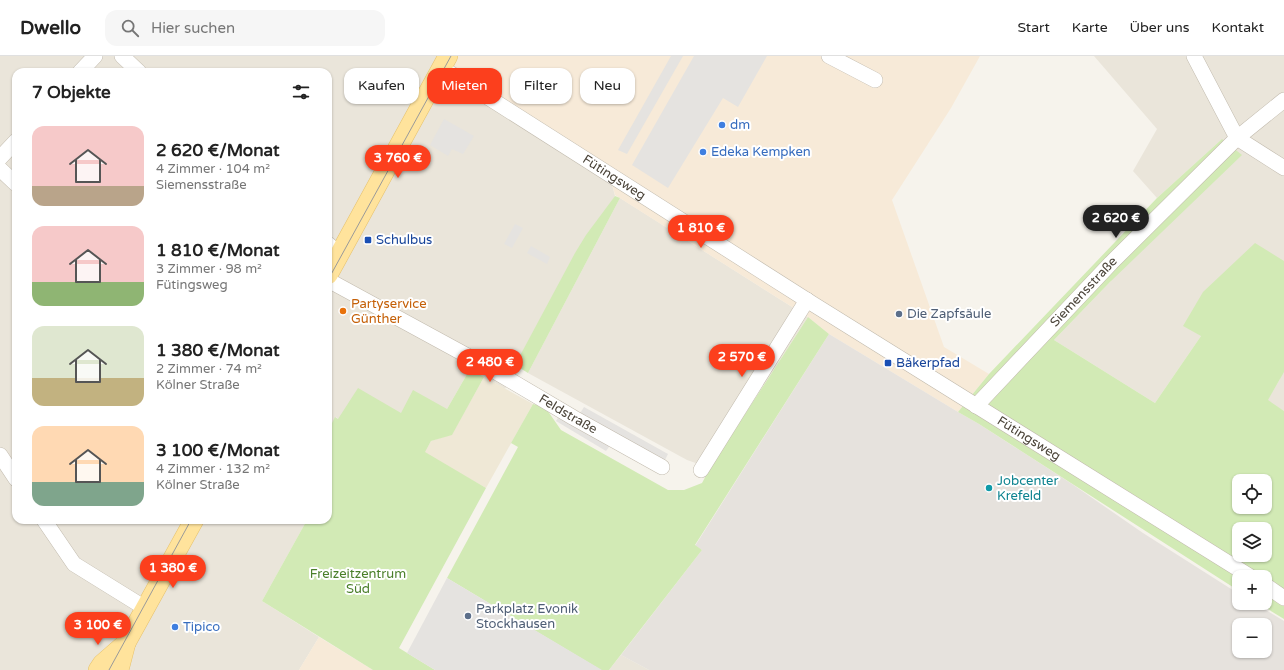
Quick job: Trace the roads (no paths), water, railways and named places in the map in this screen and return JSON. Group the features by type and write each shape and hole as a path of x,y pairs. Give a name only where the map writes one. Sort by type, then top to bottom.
{"main road":[{"path":"334,249 445,62"},
{"path":"119,670 126,643 192,524"},
{"path":"98,670 102,664 126,643"}],"street":[{"path":"84,68 95,56"},
{"path":"122,56 135,68"},
{"path":"829,56 875,80"},
{"path":"1194,56 1237,138 1284,168"},
{"name":"Fütingsweg","path":"445,62 807,300 1240,570"},
{"name":"Siemensstraße","path":"976,406 1110,263 1237,138 1284,100"},
{"path":"0,158 12,145"},
{"path":"0,169 12,180"},
{"name":"Feldstraße","path":"332,282 486,366 574,418 662,467"},
{"path":"701,470 807,300"},
{"path":"0,455 12,473"},
{"path":"47,524 74,564 145,608"},
{"path":"1272,590 1284,598"}],"tram line":[{"path":"332,273 451,56"},
{"path":"109,670 189,524"}],"place":[{"name":"dm","path":"722,125"},
{"name":"Edeka Kempken","path":"703,152"},
{"name":"Schulbus","path":"368,240"},
{"name":"Partyservice Günther","path":"343,311"},
{"name":"Die Zapfsäule","path":"899,314"},
{"name":"Bäkerpfad","path":"888,363"},
{"name":"Jobcenter Krefeld","path":"989,488"},
{"name":"Parkplatz Evonik Stockhausen","path":"468,616"},
{"name":"Tipico","path":"175,627"}],"park label":[{"name":"Freizeitzentrum Süd","path":"358,582"}]}
